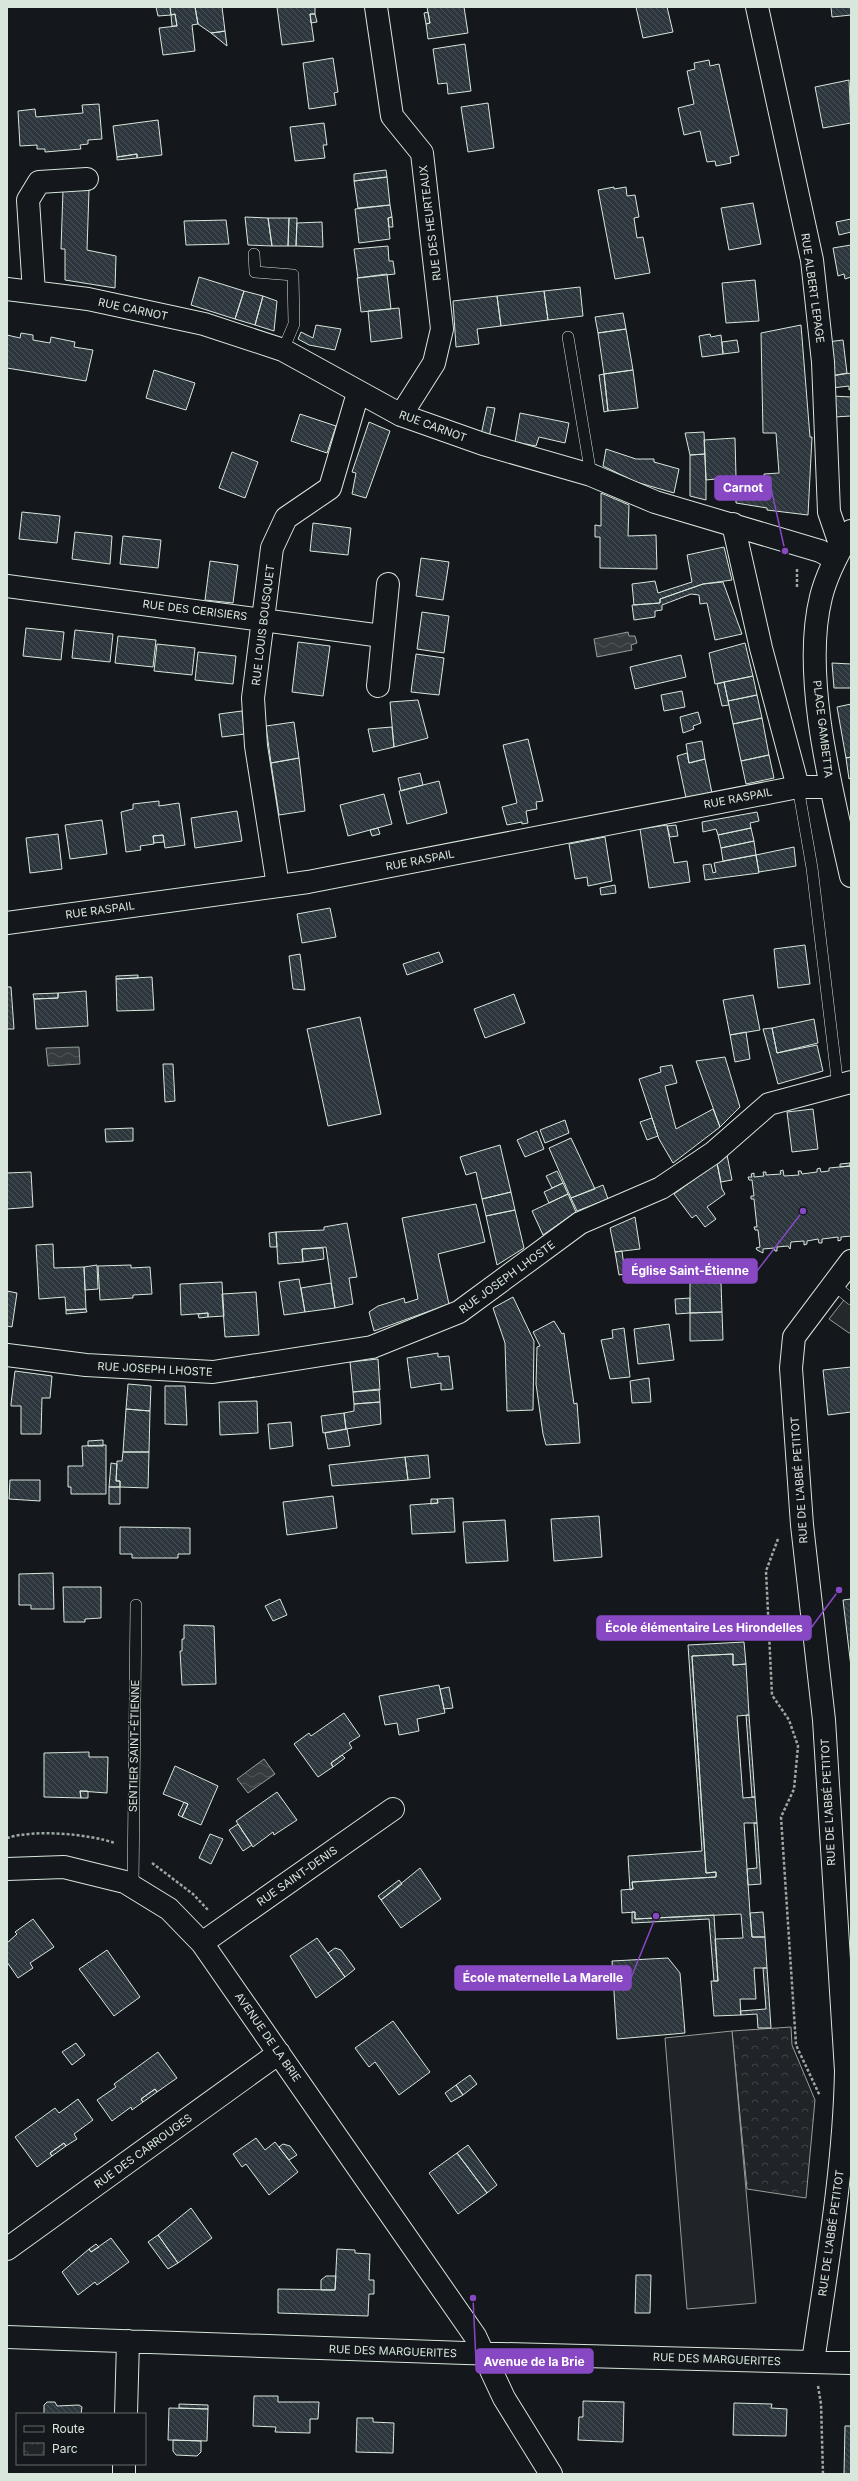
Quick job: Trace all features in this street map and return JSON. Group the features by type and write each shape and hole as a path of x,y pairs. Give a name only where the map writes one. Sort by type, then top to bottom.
{"street":[{"name":"RUE DES HEURTEAUX","path":"376,7 392,116 422,153 442,328 434,363 401,415"},
{"name":"RUE ALBERT LEPAGE","path":"757,7 812,260 824,362 829,512 842,545"},
{"path":"34,292 28,200 39,182 87,179"},
{"name":"RUE CARNOT","path":"7,290 88,299 204,324 283,350 358,393 401,415 483,444 591,475 655,502 733,524 820,552 842,545"},
{"name":"RUE LOUIS BOUSQUET","path":"278,886 256,746 254,706 272,548 286,518 330,488 358,393"},
{"path":"733,524 761,648 798,787"},
{"name":"PLACE GAMBETTA","path":"842,545 821,597 816,635 816,690 830,787 851,876"},
{"path":"378,686 388,584"},
{"name":"RUE DES CERISIERS","path":"7,586 382,636"},
{"name":"RUE RASPAIL","path":"7,923 278,886 798,787 830,787"},
{"name":"RUE JOSEPH LHOSTE","path":"7,1355 86,1365 213,1372 372,1347 459,1312 580,1223 661,1188 713,1153 769,1104 844,1085"},
{"name":"RUE DE L'ABBÉ PETITOT","path":"813,2362 845,2186 846,2071 844,2012 832,1871 824,1720 802,1525 791,1368 794,1337 851,1261"},
{"name":"RUE SAINT-DENIS","path":"202,1943 392,1809"},
{"name":"AVENUE DE LA BRIE","path":"7,1869 64,1867 125,1882 168,1909 202,1943 475,2336 485,2353 504,2398 551,2474"},
{"name":"RUE DES CARROUGES","path":"7,2248 279,2053"},
{"name":"RUE DES MARGUERITES","path":"7,2337 485,2353 851,2363"},
{"path":"126,2413 128,2341"}],"lane":[{"path":"254,254 255,272 293,275 294,324 283,350"},
{"path":"568,337 591,475"},
{"path":"798,787 812,868 844,1085"},
{"path":"833,1284 851,1299"},
{"name":"SENTIER SAINT-ÉTIENNE","path":"133,1887 136,1606"}],"path":[{"path":"802,1525 781,1531 766,1571 772,1695 789,1720 798,1746 794,1789 781,1817 796,2045 821,2098"},
{"path":"813,2362 821,2404 823,2474"}],"green space":[{"path":"791,2027 792,2045 815,2100 806,2198 747,2189 732,2031"},
{"path":"732,2031 756,2303 687,2309 665,2038"}],"shaded area":[{"path":"851,1291 851,1333 849,1333 829,1319"}],"water":[{"path":"628,632 629,636 635,636 637,643 631,645 632,650 597,657 594,639"},
{"path":"79,1047 80,1064 48,1066 46,1048"},
{"path":"264,1759 275,1774 248,1793 237,1779"}],"building":[{"path":"156,7 170,7 171,15 158,16"},
{"path":"170,7 195,7 198,24 192,25 195,51 163,55 159,28 177,26 175,14 171,15"},
{"path":"195,7 222,7 225,31 211,33 198,24"},
{"path":"277,7 315,7 315,14 310,14 314,41 282,45"},
{"path":"427,7 464,7 468,33 428,39 426,24 430,23"},
{"path":"636,7 667,7 673,32 643,38"},
{"path":"831,7 851,7 851,15 832,17"},
{"path":"428,12 430,23 426,24 424,13"},
{"path":"175,14 177,26 172,26 171,15"},
{"path":"310,14 315,14 317,22 311,23"},
{"path":"225,31 227,46 211,33"},
{"path":"465,44 471,91 448,94 447,83 438,84 433,49"},
{"path":"333,58 338,92 334,93 336,105 309,109 303,63"},
{"path":"709,60 710,66 719,64 739,155 730,157 731,163 716,166 715,161 707,162 700,131 684,135 678,108 694,104 687,71 695,69 694,63"},
{"path":"849,80 851,123 823,128 815,87"},
{"path":"488,103 494,148 468,152 461,107"},
{"path":"99,104 102,139 88,140 88,144 80,145 81,149 45,152 45,149 37,149 37,145 20,146 18,111 35,109 36,117 83,113 82,105"},
{"path":"158,120 162,155 137,158 137,154 117,157 113,126"},
{"path":"324,123 327,145 323,145 325,158 295,161 290,127"},
{"path":"137,154 137,158 117,160 117,157"},
{"path":"386,170 387,177 354,181 354,174"},
{"path":"387,177 390,205 358,208 354,181"},
{"path":"614,187 614,189 626,187 627,196 635,195 639,217 634,218 637,238 643,237 650,273 615,279 598,190"},
{"path":"63,190 89,190 87,250 116,256 115,288 65,280 65,249 61,249"},
{"path":"753,203 761,244 729,250 721,208"},
{"path":"390,205 392,217 388,218 390,239 359,243 355,209"},
{"path":"245,217 268,218 272,246 248,245"},
{"path":"392,217 393,227 389,227 388,218"},
{"path":"268,218 289,218 288,246 272,246"},
{"path":"289,218 297,218 296,246 288,246"},
{"path":"851,219 851,232 839,235 836,222"},
{"path":"226,220 229,244 186,245 184,221"},
{"path":"322,222 323,247 296,246 297,223"},
{"path":"851,245 851,277 845,279 844,274 838,276 833,248"},
{"path":"388,246 389,261 393,261 395,274 358,278 354,249"},
{"path":"387,274 391,309 361,312 357,278"},
{"path":"199,277 244,291 235,319 191,305"},
{"path":"755,280 759,321 726,323 722,283"},
{"path":"580,287 583,316 548,320 544,291"},
{"path":"244,291 263,296 255,325 235,319"},
{"path":"544,291 548,320 501,326 497,296"},
{"path":"263,296 277,301 274,331 255,325"},
{"path":"497,296 501,326 477,329 479,344 456,347 453,301"},
{"path":"399,308 402,338 371,342 368,311"},
{"path":"623,313 626,329 598,333 595,317"},
{"path":"316,325 341,329 335,350 309,345 298,339 301,332 313,338"},
{"path":"801,325 810,437 812,437 808,515 767,510 767,508 736,503 736,477 764,477 764,474 779,473 776,433 763,433 761,333"},
{"path":"626,329 633,370 604,374 598,333"},
{"path":"21,333 33,335 33,340 50,343 51,337 75,342 74,347 93,350 86,381 7,368 7,335 20,338"},
{"path":"710,334 711,337 721,335 723,354 702,357 699,336"},
{"path":"737,340 739,352 723,354 722,342"},
{"path":"843,340 847,373 831,376 827,342"},
{"path":"154,370 195,383 186,410 146,398"},
{"path":"633,370 638,408 608,411 604,374"},
{"path":"851,373 851,389 849,390 849,386 832,388 831,376"},
{"path":"604,374 608,411 604,412 599,375"},
{"path":"833,396 851,397 851,416 834,417"},
{"path":"487,407 495,408 489,437 481,435"},
{"path":"520,413 569,423 565,443 539,437 536,446 515,442"},
{"path":"300,414 336,426 327,453 291,441"},
{"path":"369,422 390,431 366,498 352,494 356,473 352,472"},
{"path":"704,432 705,454 690,455 685,433"},
{"path":"735,438 736,477 706,480 704,440"},
{"path":"606,449 636,459 654,459 654,462 679,469 674,493 636,482 603,466"},
{"path":"232,452 258,462 245,498 219,488"},
{"path":"705,454 706,500 690,496 690,455"},
{"path":"601,493 629,505 628,536 656,535 657,569 600,568 600,537 595,537 595,525 601,526"},
{"path":"22,512 60,516 57,543 19,539"},
{"path":"313,523 351,528 348,555 310,551"},
{"path":"75,532 112,536 110,564 72,559"},
{"path":"123,536 161,540 158,568 120,564"},
{"path":"724,547 732,580 703,584 660,599 660,603 634,605 632,584 655,581 658,593 692,582 687,555"},
{"path":"421,558 449,562 443,600 416,596"},
{"path":"210,561 238,565 233,603 205,600"},
{"path":"723,582 742,634 715,640 707,603 700,604 699,595 691,594 662,605 662,610 655,611 655,617 634,620 632,605 660,603 660,599 703,584"},
{"path":"422,612 449,616 444,653 417,649"},
{"path":"26,628 64,632 61,660 23,656"},
{"path":"75,630 113,634 110,662 72,658"},
{"path":"118,636 156,640 153,667 115,663"},
{"path":"298,642 330,646 323,696 292,692"},
{"path":"745,643 753,676 715,684 709,653"},
{"path":"157,644 195,648 192,675 154,671"},
{"path":"198,652 236,656 233,684 195,680"},
{"path":"416,654 444,658 439,695 411,692"},
{"path":"681,655 686,677 635,689 630,667"},
{"path":"832,663 851,664 851,688 834,688"},
{"path":"753,676 757,695 728,701 724,682"},
{"path":"724,682 729,705 722,706 717,684"},
{"path":"682,691 685,707 664,711 661,695"},
{"path":"757,695 762,718 733,724 728,701"},
{"path":"418,700 428,738 394,747 390,702"},
{"path":"851,704 851,757 846,758 837,707"},
{"path":"242,711 245,734 222,737 219,714"},
{"path":"698,712 701,723 693,726 694,729 683,733 680,717"},
{"path":"762,718 769,755 741,761 733,724"},
{"path":"294,722 299,758 271,763 266,726"},
{"path":"392,727 394,747 373,752 368,729"},
{"path":"528,739 543,801 536,802 537,809 526,811 528,823 522,824 522,822 507,825 502,807 517,803 503,745"},
{"path":"702,741 705,759 689,763 686,744"},
{"path":"687,753 689,763 705,759 712,793 686,798 677,756"},
{"path":"769,755 774,778 746,784 741,761"},
{"path":"851,757 851,778 849,779 846,758"},
{"path":"299,758 305,811 279,815 271,763"},
{"path":"420,773 423,785 401,791 398,778"},
{"path":"439,781 447,813 407,824 399,791"},
{"path":"384,794 392,824 348,836 340,805"},
{"path":"159,801 159,806 179,803 185,845 165,848 163,835 153,836 154,844 140,846 141,850 126,852 121,812 133,809 133,804"},
{"path":"237,811 242,841 195,848 191,818"},
{"path":"757,812 759,821 750,823 751,828 718,835 716,829 703,832 702,822"},
{"path":"102,820 107,854 70,859 65,825"},
{"path":"667,825 674,863 687,861 690,882 649,888 640,829"},
{"path":"676,825 678,836 670,837 667,826"},
{"path":"378,828 380,834 372,836 370,830"},
{"path":"751,828 754,841 721,848 718,835"},
{"path":"58,834 62,869 30,873 26,838"},
{"path":"163,835 164,842 154,843 153,836"},
{"path":"605,837 612,881 588,886 587,877 575,879 569,844"},
{"path":"754,841 756,855 723,861 721,848"},
{"path":"794,847 796,866 759,872 756,855"},
{"path":"756,855 759,873 705,880 703,865 711,864 713,873 716,872 714,863"},
{"path":"615,885 616,893 601,895 600,888"},
{"path":"330,908 336,937 302,943 297,914"},
{"path":"805,945 810,984 778,988 774,949"},
{"path":"439,952 443,962 407,975 403,964"},
{"path":"300,954 305,990 293,989 289,956"},
{"path":"138,975 138,978 116,979 116,976"},
{"path":"152,977 154,1010 117,1011 116,979"},
{"path":"7,987 11,987 14,1029 7,1029"},
{"path":"86,991 88,1026 36,1029 34,999 58,998 58,993"},
{"path":"58,993 58,998 34,999 33,994"},
{"path":"514,994 525,1023 485,1038 474,1009"},
{"path":"753,995 760,1030 730,1035 723,1000"},
{"path":"360,1017 381,1114 328,1126 307,1029"},
{"path":"814,1019 818,1043 777,1053 772,1028"},
{"path":"772,1028 777,1053 817,1045 823,1071 778,1084 763,1029"},
{"path":"746,1032 750,1059 735,1062 730,1035"},
{"path":"725,1057 740,1107 720,1127 696,1061"},
{"path":"163,1064 173,1064 175,1101 165,1102"},
{"path":"672,1065 677,1083 665,1086 676,1129 713,1109 720,1127 673,1163 659,1139 639,1079 661,1072 660,1067"},
{"path":"813,1109 818,1149 792,1152 787,1112"},
{"path":"652,1118 658,1136 647,1140 640,1122"},
{"path":"565,1120 569,1133 545,1143 540,1130"},
{"path":"133,1128 133,1141 106,1142 105,1129"},
{"path":"537,1131 544,1149 525,1157 517,1140"},
{"path":"571,1138 595,1189 571,1198 549,1148"},
{"path":"500,1145 511,1192 482,1199 476,1172 466,1175 460,1157"},
{"path":"727,1155 732,1180 721,1182 717,1163"},
{"path":"717,1163 722,1189 725,1194 707,1207 716,1219 705,1227 696,1215 692,1218 674,1194"},
{"path":"850,1163 850,1166 840,1167 840,1164"},
{"path":"850,1163 851,1236 841,1237 841,1240 838,1241 838,1237 822,1239 822,1243 819,1243 818,1239 807,1241 807,1244 804,1245 804,1241 791,1242 790,1249 788,1246 777,1247 777,1251 775,1251 774,1248 763,1249 763,1253 757,1250 756,1248 760,1247 758,1230 755,1230 754,1227 757,1227 754,1199 751,1199 751,1196 754,1196 752,1180 749,1180 748,1177 752,1177 751,1174 754,1173 754,1177 764,1176 763,1172 766,1172 766,1175 781,1174 780,1171 783,1170 784,1176 799,1175 798,1171 801,1171 802,1174 817,1172 817,1169 820,1168 821,1172 829,1171 829,1168 850,1166"},
{"path":"557,1171 563,1183 552,1188 546,1176"},
{"path":"31,1172 33,1207 7,1209 7,1173"},
{"path":"563,1183 568,1194 549,1203 544,1192"},
{"path":"603,1185 608,1199 577,1211 571,1198"},
{"path":"511,1192 515,1210 486,1216 482,1199"},
{"path":"568,1194 576,1212 543,1235 532,1211"},
{"path":"476,1204 485,1242 438,1254 449,1304 374,1331 369,1312 378,1306 404,1298 405,1303 418,1299 402,1218"},
{"path":"515,1210 524,1248 497,1265 486,1216"},
{"path":"635,1217 640,1249 615,1252 610,1228"},
{"path":"347,1223 357,1277 349,1278 353,1304 335,1308 326,1247 302,1249 303,1262 278,1264 276,1232 324,1230 324,1227"},
{"path":"276,1232 277,1247 270,1247 269,1233"},
{"path":"53,1244 54,1268 84,1267 86,1309 66,1310 65,1297 39,1299 36,1245"},
{"path":"323,1248 324,1259 303,1262 302,1249"},
{"path":"622,1251 625,1274 619,1275 615,1252"},
{"path":"97,1265 98,1289 85,1290 84,1267"},
{"path":"131,1265 131,1268 150,1267 152,1294 133,1295 133,1298 100,1300 98,1266"},
{"path":"299,1279 305,1312 284,1315 279,1282"},
{"path":"222,1282 224,1316 208,1317 208,1313 181,1315 180,1284"},
{"path":"690,1282 721,1283 722,1312 690,1313"},
{"path":"331,1283 335,1308 305,1312 301,1288"},
{"path":"7,1291 17,1293 12,1327 7,1326"},
{"path":"256,1292 259,1335 225,1337 222,1294"},
{"path":"513,1297 534,1341 533,1410 507,1411 505,1343 493,1308"},
{"path":"690,1298 690,1313 676,1314 675,1299"},
{"path":"86,1309 87,1312 66,1314 66,1310"},
{"path":"722,1312 723,1340 690,1341 690,1313"},
{"path":"208,1313 208,1317 199,1318 198,1314"},
{"path":"554,1321 562,1334 564,1333 574,1404 577,1403 580,1443 546,1445 543,1434 536,1384 537,1347 540,1346 533,1332"},
{"path":"669,1324 674,1360 638,1364 634,1329"},
{"path":"624,1328 630,1377 610,1379 601,1340 613,1338 612,1330"},
{"path":"438,1353 438,1357 449,1356 453,1389 441,1390 441,1383 411,1388 407,1358"},
{"path":"378,1359 380,1390 353,1392 350,1362"},
{"path":"851,1367 851,1412 828,1415 823,1370"},
{"path":"15,1371 52,1376 50,1398 42,1398 41,1434 21,1434 21,1406 11,1406"},
{"path":"649,1378 651,1402 632,1403 630,1381"},
{"path":"128,1384 151,1386 150,1411 126,1409"},
{"path":"165,1386 185,1386 187,1425 165,1424"},
{"path":"379,1389 380,1402 354,1404 353,1392"},
{"path":"257,1401 258,1433 220,1435 219,1402"},
{"path":"380,1402 381,1424 346,1429 344,1413 354,1411 354,1404"},
{"path":"126,1409 150,1411 149,1452 123,1452"},
{"path":"344,1413 346,1429 323,1433 321,1416"},
{"path":"291,1422 293,1446 270,1449 268,1424"},
{"path":"347,1429 350,1446 328,1449 325,1433"},
{"path":"103,1440 103,1446 88,1446 88,1441"},
{"path":"106,1445 106,1494 71,1494 71,1487 68,1487 68,1466 83,1466 82,1446"},
{"path":"123,1452 149,1452 148,1488 120,1487 120,1481 116,1481 117,1461 122,1461"},
{"path":"428,1455 430,1478 408,1480 405,1457"},
{"path":"405,1457 408,1480 332,1486 329,1465"},
{"path":"111,1463 117,1464 116,1481 120,1481 120,1487 109,1487"},
{"path":"10,1480 40,1480 40,1501 9,1499"},
{"path":"109,1487 120,1487 120,1504 109,1504"},
{"path":"333,1496 337,1528 287,1535 283,1502"},
{"path":"453,1498 455,1532 412,1534 410,1505 438,1503 437,1499"},
{"path":"431,1499 437,1499 438,1503 431,1504"},
{"path":"599,1516 602,1557 554,1561 551,1519"},
{"path":"505,1520 508,1561 466,1563 463,1522"},
{"path":"120,1527 190,1528 190,1554 178,1554 178,1558 132,1558 132,1554 120,1554"},
{"path":"53,1573 54,1609 31,1609 31,1605 19,1605 19,1574"},
{"path":"63,1587 101,1587 101,1618 85,1619 85,1622 64,1622"},
{"path":"280,1599 287,1615 273,1621 265,1606"},
{"path":"851,1599 851,1667 843,1600"},
{"path":"184,1625 214,1626 216,1684 182,1685 180,1651 182,1651 182,1639 184,1639"},
{"path":"744,1642 746,1664 733,1665 733,1654 692,1656 706,1873 716,1872 716,1877 632,1882 633,1889 630,1890 628,1856 702,1851 688,1645"},
{"path":"733,1654 733,1665 746,1664 749,1715 737,1716 743,1798 755,1797 757,1823 744,1823 750,1913 752,1937 765,1937 767,1968 754,1968 756,1999 740,1999 741,2015 714,2016 711,1981 718,1981 715,1939 743,1938 741,1914 635,1919 635,1912 622,1913 621,1890 633,1889 632,1882 716,1877 716,1872 706,1873 692,1656"},
{"path":"439,1685 445,1713 417,1719 419,1731 399,1735 397,1723 385,1725 379,1696"},
{"path":"449,1687 453,1708 444,1709 440,1689"},
{"path":"344,1713 360,1736 349,1743 352,1748 331,1763 333,1767 318,1777 294,1744 309,1733 311,1736"},
{"path":"746,1715 749,1715 755,1797 752,1797"},
{"path":"89,1752 89,1757 108,1757 107,1793 80,1791 81,1798 44,1797 44,1753"},
{"path":"342,1755 345,1758 333,1767 331,1763"},
{"path":"175,1766 218,1786 201,1825 182,1817 188,1804 163,1794"},
{"path":"80,1791 88,1791 88,1798 81,1798"},
{"path":"277,1792 297,1820 274,1835 273,1832 253,1847 236,1821"},
{"path":"184,1802 188,1804 182,1817 178,1815"},
{"path":"754,1823 757,1823 761,1884 748,1885 747,1869 757,1868"},
{"path":"238,1824 252,1845 243,1851 229,1830"},
{"path":"210,1834 223,1839 211,1864 199,1858"},
{"path":"420,1868 441,1899 401,1928 381,1900"},
{"path":"399,1880 402,1884 381,1900 378,1896"},
{"path":"632,1912 635,1912 635,1919 714,1915 718,1981 714,1981 709,1919 632,1923"},
{"path":"763,1912 765,1937 752,1937 750,1913"},
{"path":"33,1919 54,1947 30,1963 33,1968 18,1978 7,1962 7,1943 17,1934 15,1932"},
{"path":"317,1938 345,1977 316,1998 290,1956"},
{"path":"335,1948 341,1950 355,1969 345,1977 328,1953"},
{"path":"107,1950 140,1997 114,2016 79,1969"},
{"path":"668,1958 680,1973 685,2033 617,2039 612,1961"},
{"path":"763,1968 767,1968 771,2028 758,2028 757,2014 741,2015 740,2011 766,2009"},
{"path":"393,2021 430,2072 399,2095 375,2062 369,2067 355,2048"},
{"path":"76,2043 85,2055 72,2065 62,2052"},
{"path":"158,2052 177,2078 157,2092 155,2089 141,2099 143,2102 132,2110 131,2107 112,2121 97,2100 116,2087 114,2084"},
{"path":"470,2075 477,2084 463,2095 456,2085"},
{"path":"456,2085 463,2095 451,2102 445,2093"},
{"path":"155,2089 157,2092 143,2102 141,2099"},
{"path":"78,2099 93,2120 74,2134 77,2139 66,2146 64,2143 50,2153 52,2156 37,2167 15,2137 55,2108 59,2113"},
{"path":"256,2138 265,2150 275,2142 298,2172 269,2195 246,2164 242,2167 233,2154"},
{"path":"64,2143 66,2146 52,2156 50,2153"},
{"path":"283,2144 290,2146 297,2155 289,2160 279,2147"},
{"path":"468,2145 497,2185 487,2193 457,2153"},
{"path":"457,2153 487,2193 458,2214 429,2173"},
{"path":"191,2208 212,2238 178,2263 158,2235"},
{"path":"158,2235 178,2263 168,2269 148,2242"},
{"path":"111,2238 129,2262 97,2285 95,2282 78,2295 62,2272 89,2249 91,2252"},
{"path":"96,2244 99,2247 91,2252 89,2249"},
{"path":"337,2249 355,2250 355,2253 370,2254 369,2280 374,2280 374,2294 369,2294 368,2316 278,2313 278,2289 335,2290"},
{"path":"636,2275 651,2275 650,2313 635,2313"},
{"path":"326,2276 336,2276 335,2290 321,2290 321,2280"},
{"path":"254,2396 278,2396 278,2402 319,2402 318,2419 310,2419 310,2433 275,2432 276,2427 253,2426"},
{"path":"583,2401 624,2402 623,2442 578,2440 579,2417 583,2417"},
{"path":"47,2402 55,2402 57,2406 79,2405 82,2407 81,2413 44,2413 44,2405"},
{"path":"734,2403 772,2404 771,2408 787,2409 786,2436 733,2435"},
{"path":"179,2404 208,2405 208,2409 179,2408"},
{"path":"169,2408 208,2409 207,2441 168,2440"},
{"path":"357,2418 373,2418 373,2422 394,2423 393,2453 356,2452"},
{"path":"845,2426 851,2426 851,2474 844,2474"},
{"path":"173,2440 201,2441 201,2452 197,2456 176,2455 173,2451"}],"place":[{"name":"Carnot","path":"785,551"},
{"name":"Église Saint-Étienne","path":"803,1211"},
{"name":"École élémentaire Les Hirondelles","path":"839,1590"},
{"name":"École maternelle La Marelle","path":"656,1916"},
{"name":"Avenue de la Brie","path":"473,2298"}]}
